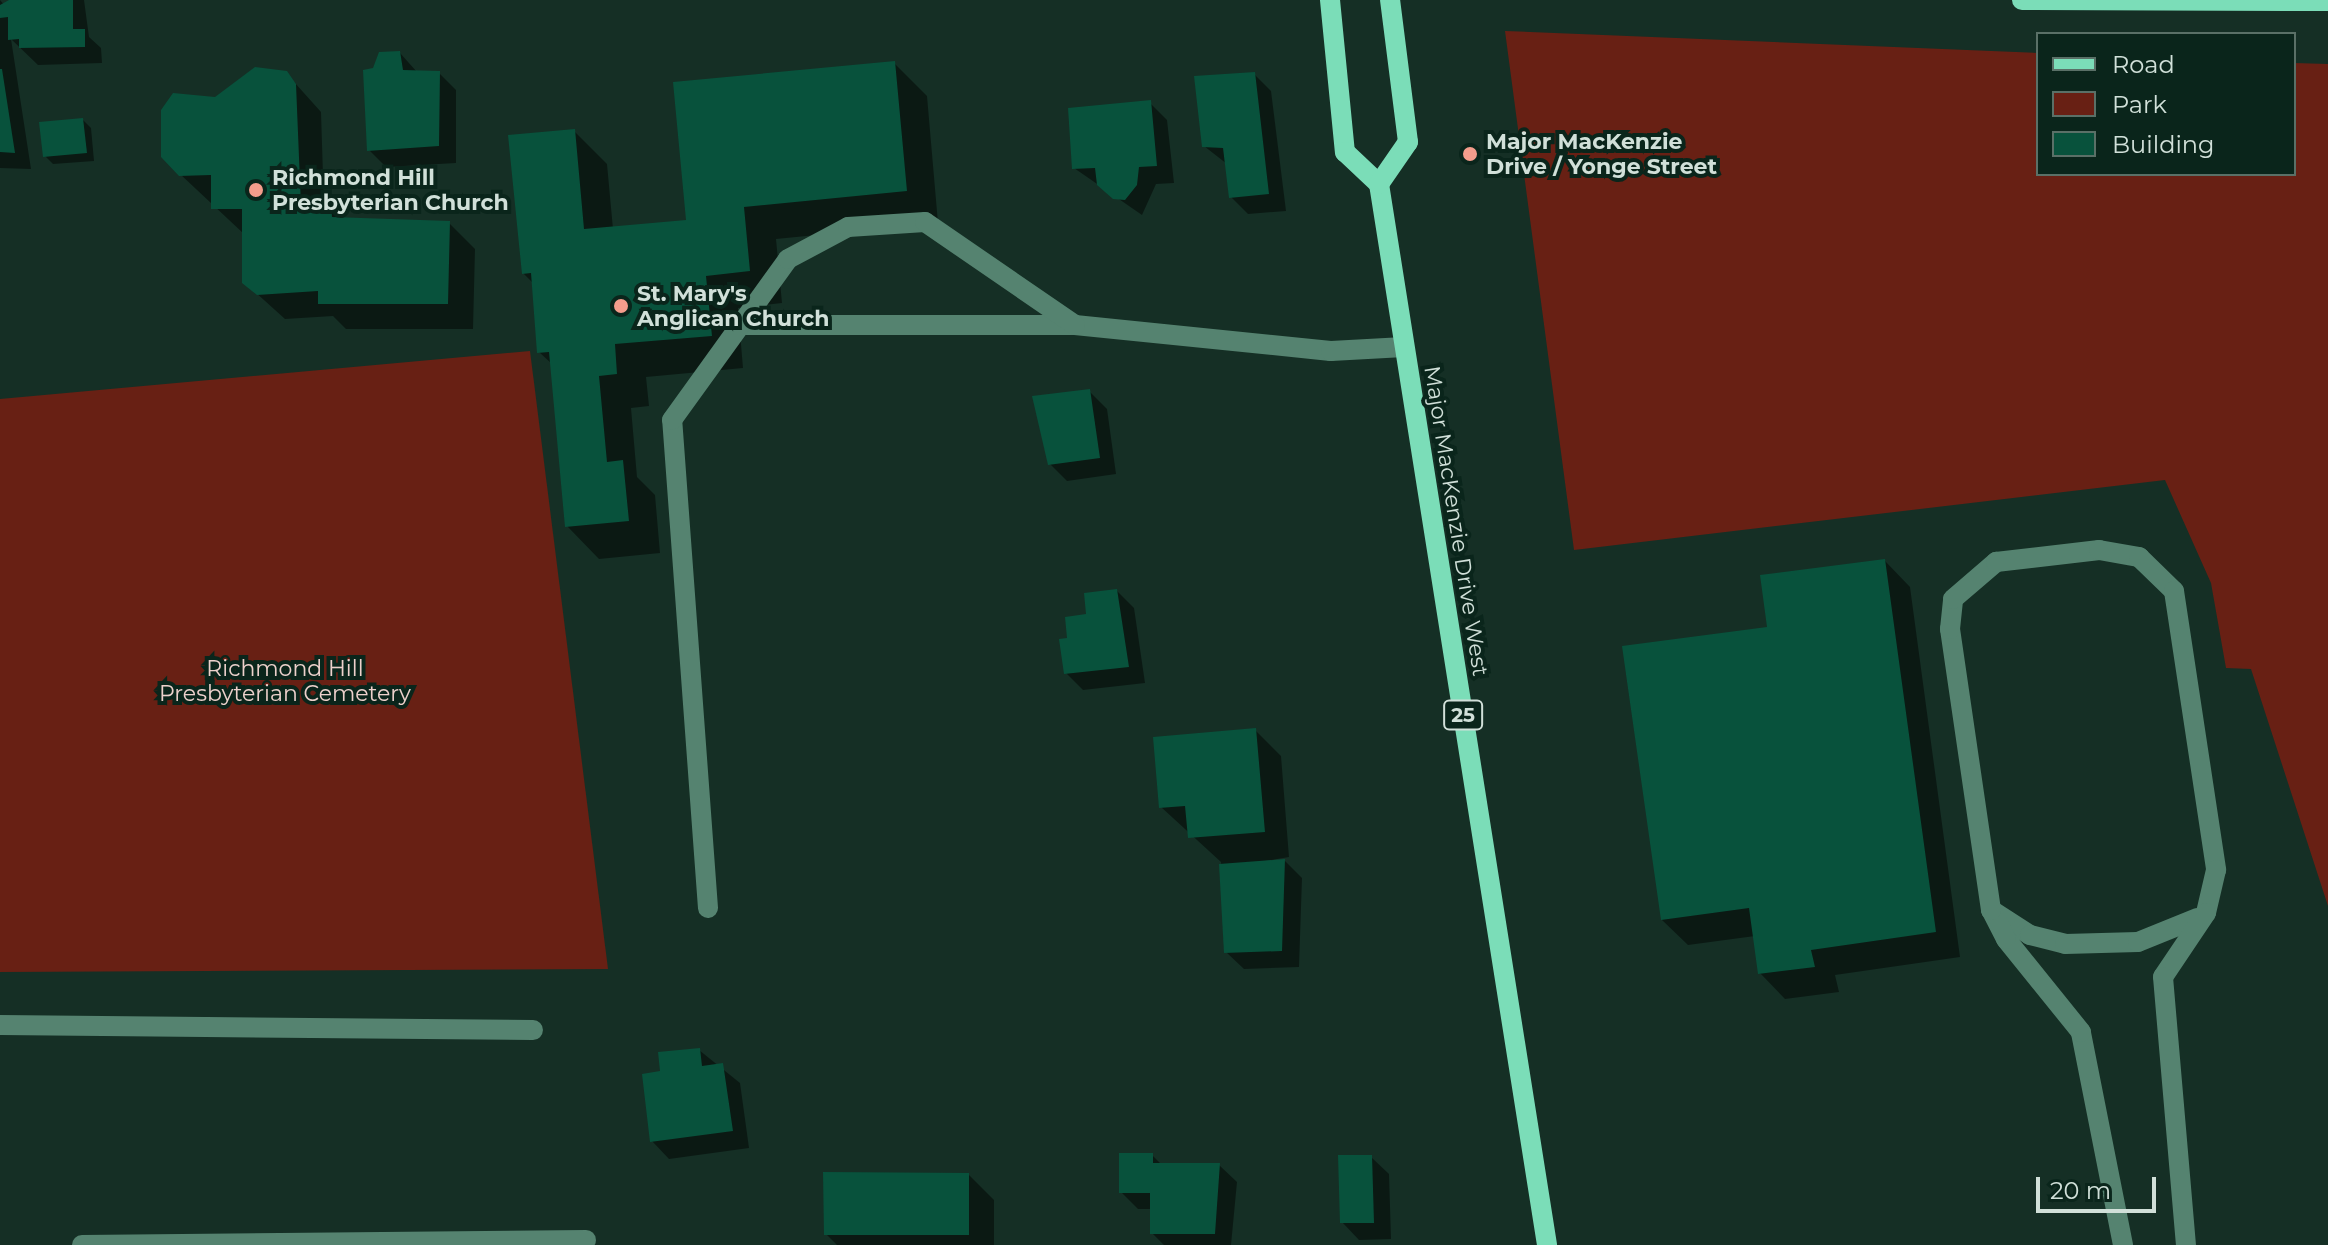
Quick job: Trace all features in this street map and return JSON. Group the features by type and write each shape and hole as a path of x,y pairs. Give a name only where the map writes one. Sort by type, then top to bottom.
{"main road":[{"path":"1330,0 1345,152 1379,184 1408,142 1390,0"},
{"path":"2022,0 2328,1"},
{"name":"Major MacKenzie Drive West","path":"1379,184 1547,1245"}],"street":[{"path":"708,908 672,420 745,325 788,259 848,227 925,222 1075,325"},
{"path":"745,325 1075,325 1331,351 1404,347"},
{"path":"2123,1245 2081,1032 2006,939 1991,910 1950,629 1953,599 1996,562 2099,550 2139,557 2174,591 2216,870 2206,913 2173,952 2161,1001 2186,1245"},
{"path":"1991,910 2030,935 2065,944 2138,942 2206,913"},
{"path":"0,1025 533,1030"},
{"path":"82,1245 586,1240"}],"green space":[{"path":"1505,31 2036,53 2036,176 2296,176 2296,63 2328,64 2328,906 2251,669 2226,668 2211,583 2165,480 1574,550"},
{"name":"Richmond Hill Presbyterian Cemetery","path":"530,351 608,969 0,972 0,399"}],"building":[{"path":"9,0 73,0 73,29 85,29 85,47 19,48 19,39 8,40 8,17 0,18 0,5"},
{"path":"400,51 403,70 440,71 439,146 367,151 363,70 373,68 379,52"},
{"name":"St. Mary's Anglican Church","path":"895,61 907,191 744,207 750,271 706,276 712,336 615,344 617,374 599,376 607,462 623,460 629,521 565,527 549,352 537,353 531,273 522,274 508,135 575,129 584,229 686,220 673,82"},
{"name":"Richmond Hill Presbyterian Church","path":"255,67 287,71 296,84 301,206 331,204 332,217 450,221 448,304 318,304 318,291 257,295 242,283 242,209 211,209 211,175 179,176 161,157 161,110 173,93 215,97"},
{"path":"2,69 15,153 0,152"},
{"path":"1255,72 1269,194 1229,198 1223,148 1202,147 1194,76"},
{"path":"1151,100 1157,166 1139,167 1137,185 1125,200 1113,199 1097,185 1095,168 1072,169 1068,108"},
{"path":"83,118 87,153 43,157 39,122"},
{"path":"1090,389 1100,458 1048,465 1032,396"},
{"path":"1885,559 1936,932 1811,950 1815,967 1758,974 1749,908 1661,920 1622,646 1767,627 1760,575"},
{"path":"1117,589 1129,667 1064,674 1059,639 1067,638 1065,617 1086,614 1084,593"},
{"path":"1256,728 1265,832 1188,838 1185,806 1159,808 1153,737"},
{"path":"1285,859 1282,951 1224,953 1219,864"},
{"path":"700,1048 702,1066 723,1063 733,1131 650,1142 642,1074 660,1071 658,1052"},
{"path":"1119,1153 1153,1153 1153,1163 1220,1163 1215,1234 1150,1234 1150,1193 1119,1193"},
{"path":"1338,1155 1372,1155 1374,1223 1340,1223"},
{"path":"823,1172 969,1173 969,1235 824,1235"}],"place":[{"name":"Major MacKenzie Drive / Yonge Street","path":"1470,154"},
{"name":"Richmond Hill Presbyterian Church","path":"256,190"},
{"name":"St. Mary's Anglican Church","path":"621,306"}]}
